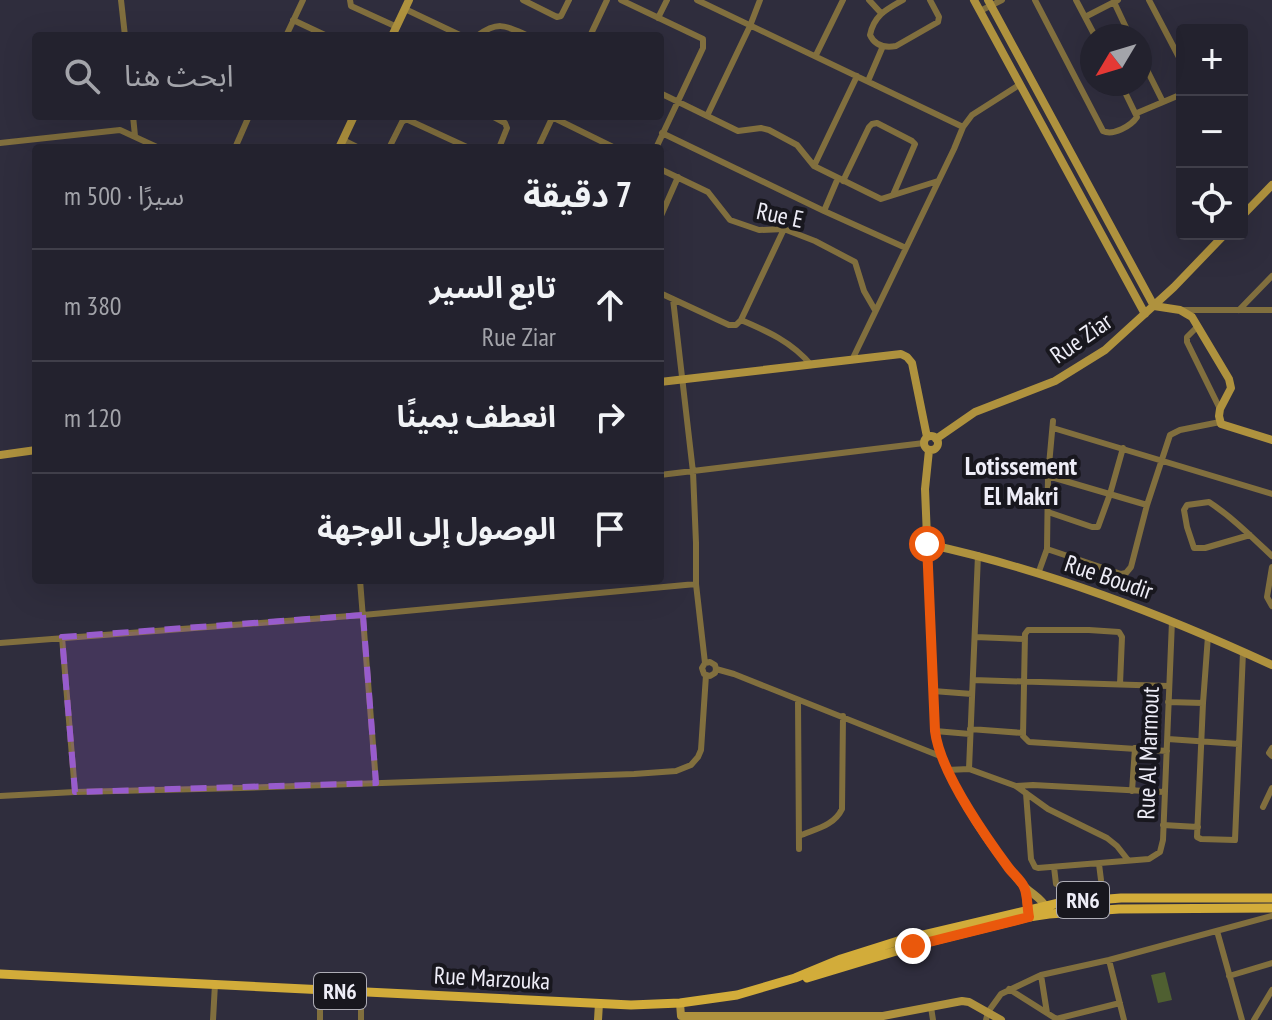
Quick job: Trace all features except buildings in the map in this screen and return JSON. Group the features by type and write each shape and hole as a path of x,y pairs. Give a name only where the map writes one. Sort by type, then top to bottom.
{"main road":[{"path":"974,0 1145,314"},
{"path":"989,3 1154,306 1180,310 1192,317 1231,383 1220,409 1220,422 1272,440"},
{"path":"394,32 407,4"},
{"path":"341,144 352,120"},
{"path":"1066,170 1076,165"},
{"path":"1248,210 1272,185"},
{"path":"1090,216 1101,210"},
{"name":"Rue Ziar","path":"929,442 975,412 1047,384 1076,370 1105,350 1219,240"},
{"path":"664,381 895,354 909,358 929,442 925,477 927,544 935,731 940,756 982,830 1009,869 1025,888 1038,896 1047,910"},
{"path":"0,455 32,451"},
{"name":"Rue Boudir","path":"927,544 978,555 1144,609 1270,661"},
{"path":"1025,888 1028,913"},
{"name":"RN6","path":"795,978 806,978 898,946 1028,913 1105,898 1272,898"},
{"name":"RN6","path":"1047,910 1272,908"},
{"name":"RN6","path":"680,1003 737,995 795,978 880,946 913,946 1028,913"},
{"name":"Rue Marzouka","path":"0,974 631,1005 680,1003"},
{"path":"680,1003 681,1018 883,1016 969,1002 987,1016 1001,1020"},
{"path":"598,1020 599,1003"}],"street":[{"path":"121,0 125,32"},
{"path":"288,32 303,0"},
{"path":"350,0 351,6 397,27"},
{"path":"523,0 559,17 569,0"},
{"path":"592,32 607,0"},
{"path":"621,0 704,42 658,144"},
{"path":"658,18 667,0"},
{"path":"697,0 963,127"},
{"path":"707,116 760,0"},
{"path":"816,55 843,0"},
{"path":"869,0 881,13"},
{"path":"903,0 881,13 875,21 870,35 877,44 896,46 938,22 939,17 930,0"},
{"path":"980,11 989,3 1002,0"},
{"path":"1035,0 1103,131 1111,133 1137,117 1128,96"},
{"path":"1076,0 1089,24"},
{"path":"1149,0 1176,52"},
{"path":"1085,17 1116,1 1125,24"},
{"path":"407,4 455,32"},
{"path":"293,20 318,32"},
{"path":"484,32 503,25 520,32"},
{"path":"868,81 883,46"},
{"path":"814,166 857,76"},
{"path":"1152,80 1163,102"},
{"path":"852,360 963,127 972,115 1019,85"},
{"path":"664,95 738,131 766,128 797,145 814,166 881,199 938,181"},
{"path":"1137,113 1177,96"},
{"path":"133,120 135,136"},
{"path":"237,144 247,120"},
{"path":"391,144 405,120"},
{"path":"408,120 460,144"},
{"path":"499,120 507,128 501,144"},
{"path":"540,144 550,120"},
{"path":"560,120 607,144"},
{"path":"824,211 872,124 877,123 915,144 892,196"},
{"path":"0,143 120,130 151,144"},
{"path":"662,133 906,248"},
{"name":"Rue E","path":"664,171 708,192 730,220 754,230 784,229 855,262 864,291 875,310"},
{"path":"664,209 678,177"},
{"path":"664,295 734,326 741,320 784,229"},
{"path":"1239,310 1272,276"},
{"path":"0,796 634,774 676,771 695,761 701,750 706,675 702,668 705,663 696,584 693,472 673,299"},
{"path":"1180,310 1272,310"},
{"path":"741,320 794,347 811,365"},
{"path":"1198,326 1187,337 1187,342 1220,409"},
{"path":"1047,549 1121,574 1126,573 1131,567 1169,437 1174,432 1220,422"},
{"path":"1038,574 1047,549 1048,476 1053,425 1272,494"},
{"path":"664,475 929,442"},
{"path":"1048,512 1097,527 1102,520 1123,448"},
{"path":"1048,476 1147,505"},
{"path":"1250,535 1205,548 1194,548 1185,508 1187,505 1209,502 1250,535 1272,556"},
{"path":"969,769 978,555"},
{"path":"1272,567 1267,594 1272,606"},
{"path":"360,584 376,783"},
{"path":"0,643 363,615 696,584"},
{"name":"Rue Al Marmout","path":"1128,860 1149,859 1160,852 1172,621"},
{"path":"1120,684 1120,633 1028,630 1025,637 1023,733 1026,740 1167,751"},
{"path":"1208,636 1197,837 1201,839 1235,840 1243,652"},
{"path":"62,637 75,792"},
{"path":"975,637 1025,637"},
{"path":"705,663 712,662 716,669 940,756"},
{"path":"706,675 712,675 716,669"},
{"path":"973,680 1168,686"},
{"path":"933,691 972,694"},
{"path":"798,700 799,849"},
{"path":"1168,702 1203,703"},
{"path":"799,836 834,821 842,809 843,716"},
{"path":"935,731 1023,733"},
{"path":"1168,739 1239,744"},
{"path":"1132,791 1135,748"},
{"path":"947,770 969,769 1016,786 1048,809 1107,838 1128,860"},
{"path":"1016,786 1164,792"},
{"path":"1263,807 1272,788"},
{"path":"1026,793 1033,863 1038,868 1128,860"},
{"path":"1163,825 1198,827"},
{"path":"1099,864 1101,880"},
{"path":"1054,867 1056,884"},
{"path":"987,1016 1001,994 1041,975 1272,916"},
{"path":"1217,931 1242,1020"},
{"path":"1109,960 1124,1020"},
{"path":"1229,976 1272,963"},
{"path":"1041,975 1047,1013"},
{"path":"213,1020 215,984"},
{"path":"1009,989 1057,1020 1120,1003"},
{"path":"320,990 320,1020"},
{"path":"1254,1020 1272,990"},
{"path":"361,992 361,1020"},
{"path":"931,1007 933,1020"}],"highlighted area":[{"path":"363,615 376,783 75,792 62,637"}],"green space":[{"path":"1165,972 1172,1000 1158,1003 1151,975"}],"district":[{"name":"Lotissement El Makri","path":"1021,480"}],"route":[{"path":"913,946 1029,917 1025,888 974,817 937,747 927,544"}]}
